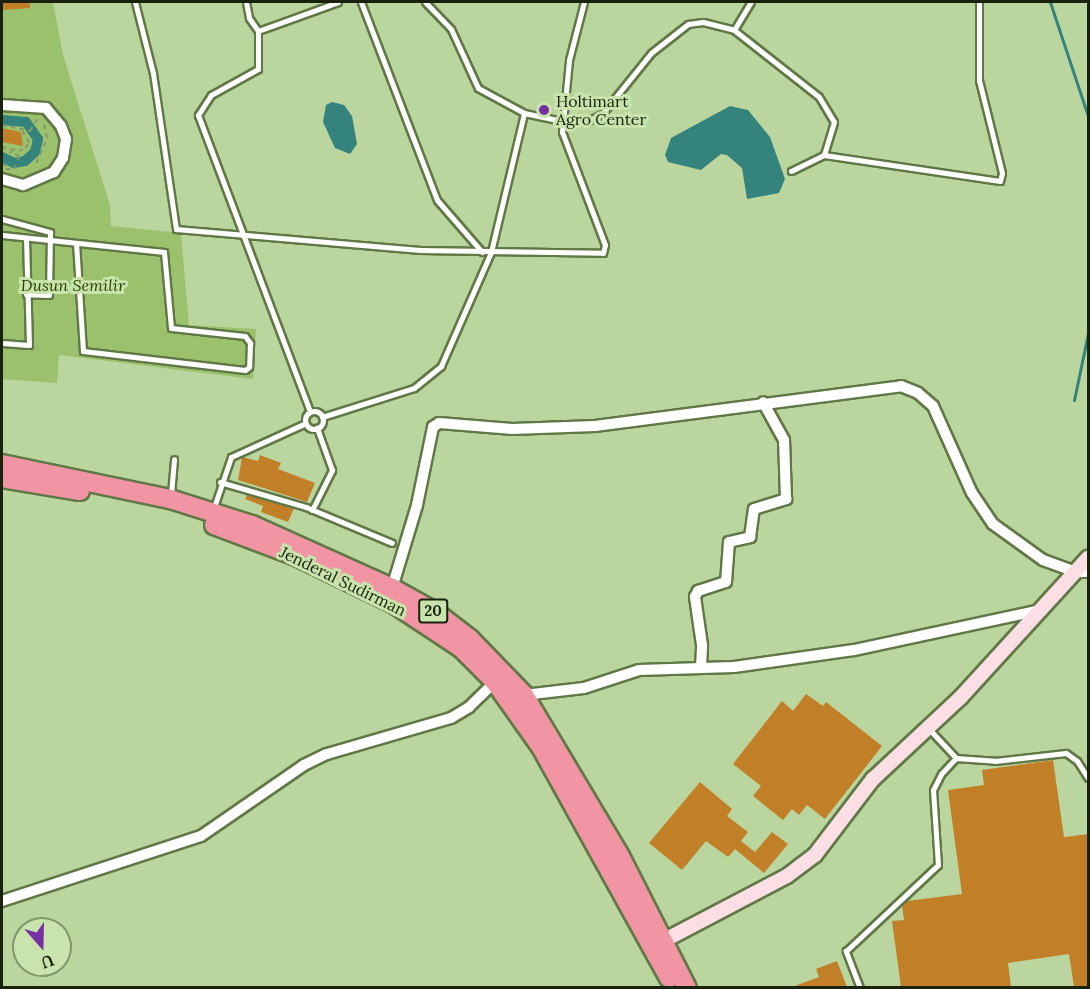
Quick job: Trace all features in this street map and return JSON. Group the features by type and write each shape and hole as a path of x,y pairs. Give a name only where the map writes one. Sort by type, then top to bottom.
{"highway":[{"name":"20","path":"2,464 170,499 211,517 300,544 392,588 435,612 470,639 524,695 621,856 665,940 675,987"},
{"name":"Jenderal Sudirman","path":"2,478 211,517 393,603 461,648 495,682 541,747 675,987"}],"street":[{"path":"2,105 46,108 61,126 66,139 63,158 54,171 23,185 2,179"},
{"path":"392,588 436,424 512,429 595,426 763,402 901,386 918,393 937,412 972,493 993,524 1030,553 1082,572"},
{"path":"701,667 702,645 695,597 698,591 726,582 729,542 750,537 754,509 786,499 784,440 763,402"},
{"path":"665,940 778,881 815,855 873,779 928,728 1040,610 1082,572 1089,558"},
{"path":"524,695 584,688 639,670 734,667 854,650 1040,610"},
{"path":"2,901 201,836 304,765 327,754 451,718 469,707 495,682"}],"lane":[{"path":"135,2 153,73 176,230 244,234 318,243 483,252 604,251 562,132 569,60 584,2"},
{"path":"211,517 226,463 235,454 306,423 310,412 198,115 211,94 258,69 258,31 249,18 246,2"},
{"path":"258,31 338,2"},
{"path":"361,2 437,200 483,252"},
{"path":"425,2 443,16 451,28 477,88 524,113 563,121 586,122 602,114 651,53 688,24 703,22 734,30 819,97 834,122 824,155"},
{"path":"734,30 751,2"},
{"path":"791,171 824,155 1000,181 1002,173 979,80 979,2"},
{"path":"310,412 322,417 414,388 434,375 441,366 491,252 524,113"},
{"path":"2,219 48,229 49,295 26,294"},
{"path":"2,235 49,242 76,244 164,252 171,328 245,336 250,343 249,367 245,370 83,351 76,244"},
{"path":"2,343 29,345 26,239"},
{"path":"312,510 332,470 317,428 322,417"},
{"path":"306,423 317,428"},
{"path":"170,499 174,459"},
{"path":"220,482 312,510 392,543"},
{"path":"928,728 956,758 995,761 1066,753 1077,761 1089,778"},
{"path":"860,987 846,951 938,865 933,790 940,774 956,758"}],"path":[{"path":"33,116 42,121 47,138 36,163"},
{"path":"2,125 20,127 30,131 38,119"},
{"path":"2,147 19,151 29,143 20,127"},
{"path":"11,150 10,153 19,156 14,169"},
{"path":"2,163 7,166"}],"green space":[{"name":"Dusun Semilir","path":"2,2 53,2 63,55 110,205 111,226 181,233 189,325 256,329 253,379 59,355 57,383 2,379"}],"water":[{"path":"332,102 344,105 352,116 357,144 350,154 335,148 323,122 326,105"},
{"path":"730,106 748,110 770,137 785,179 779,193 747,199 742,168 727,155 721,154 701,170 668,162 665,155 671,138"}],"building":[{"path":"2,2 30,2 30,8 2,10"},
{"path":"2,128 21,132 23,146 2,142"},
{"path":"260,455 281,463 278,469 315,483 307,502 238,480 242,457 258,461"},
{"path":"247,495 294,508 288,522 261,512 263,506 245,499"},
{"path":"806,694 823,706 826,702 882,746 825,819 807,805 799,815 792,809 783,820 753,796 761,786 733,764 782,701 793,711"},
{"path":"1053,760 1064,837 1089,834 1089,987 1074,987 1069,954 1008,963 1011,987 901,987 892,921 904,920 902,905 907,901 962,894 948,790 984,785 982,770"},
{"path":"700,782 732,809 727,816 748,832 741,841 755,852 772,832 788,844 764,873 735,849 728,857 706,841 682,870 649,843"},
{"path":"837,961 847,987 792,987 819,977 816,969"}],"waterway":[{"path":"1050,2 1088,116"},
{"path":"2,120 26,122 38,139 35,152 25,161 14,163 2,157"},
{"path":"1074,400 1088,333"}],"place":[{"name":"Holtimart Agro Center","path":"544,110"}]}
